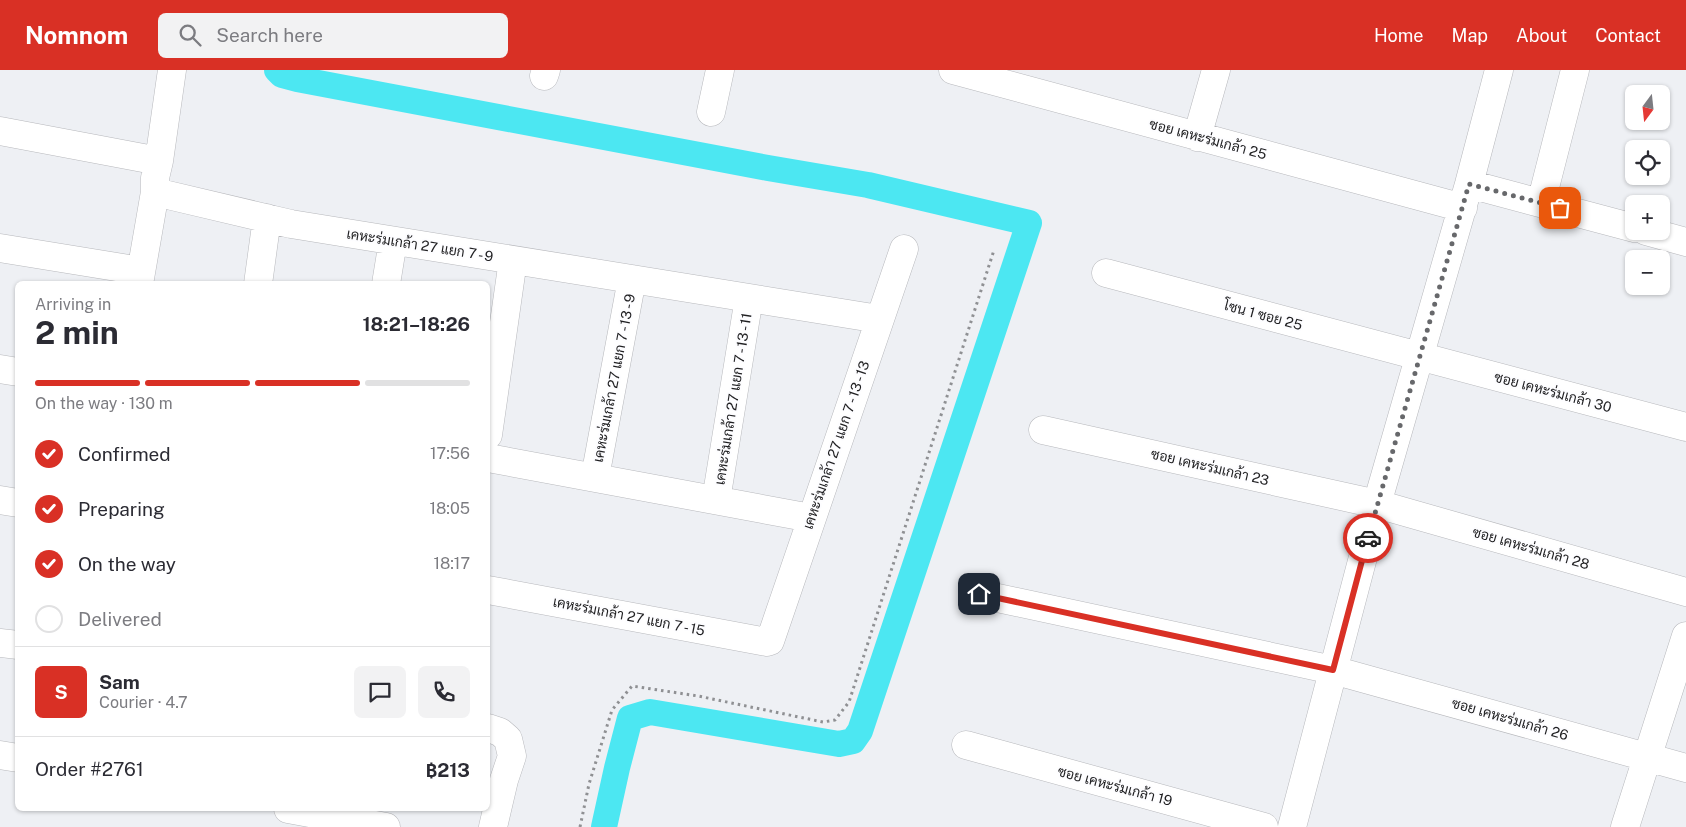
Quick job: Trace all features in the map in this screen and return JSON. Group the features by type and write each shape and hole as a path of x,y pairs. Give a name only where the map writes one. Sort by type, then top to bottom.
{"street":[{"path":"0,248 140,277 155,192 155,178 172,70"},
{"path":"711,112 720,70"},
{"name":"ซอย เคหะร่มเกล้า 25","path":"953,70 1197,137 1466,196 1541,203 1625,226"},
{"path":"1197,137 1216,70"},
{"path":"1292,827 1377,504 1466,196 1499,70"},
{"path":"1541,203 1575,70"},
{"path":"0,131 159,160"},
{"name":"เคหะร่มเกล้า 27 แยก 7 - 9","path":"155,192 291,224 879,319"},
{"path":"258,281 267,218"},
{"path":"1670,238 1686,242"},
{"path":"386,281 393,240"},
{"name":"เคหะร่มเกล้า 27 แยก 7 - 13 - 13","path":"770,641 904,249"},
{"path":"490,421 513,260"},
{"name":"โซน 1 ซอย 25","path":"1106,273 1420,357"},
{"name":"เคหะร่มเกล้า 27 แยก 7 - 13 - 9","path":"595,477 632,279"},
{"name":"เคหะร่มเกล้า 27 แยก 7 - 13 - 11","path":"716,500 750,298"},
{"name":"ซอย เคหะร่มเกล้า 30","path":"1420,357 1686,427"},
{"path":"0,369 15,372"},
{"name":"ซอย เคหะร่มเกล้า 23","path":"1044,430 1377,504"},
{"path":"490,458 811,518"},
{"path":"0,500 15,502"},
{"name":"ซอย เคหะร่มเกล้า 28","path":"1377,504 1686,592"},
{"name":"เคหะร่มเกล้า 27 แยก 7 - 15","path":"490,590 767,642 770,641"},
{"name":"ซอย เคหะร่มเกล้า 26","path":"979,594 1333,670 1686,768"},
{"path":"1625,827 1686,636"},
{"path":"0,643 15,646"},
{"path":"490,729 500,732 508,739 512,756 493,827"},
{"name":"ซอย เคหะร่มเกล้า 19","path":"966,745 1264,827"},
{"path":"0,755 15,758"},
{"path":"299,811 386,827"}],"waterway":[{"path":"277,70 282,75 297,79 768,168 868,185 1029,223 860,731 853,741 839,744 650,712 630,718 604,827"}],"way so far":[{"path":"1368,538 1469,184 1560,208"}],"route":[{"path":"979,594 1333,670 1368,538"}]}
